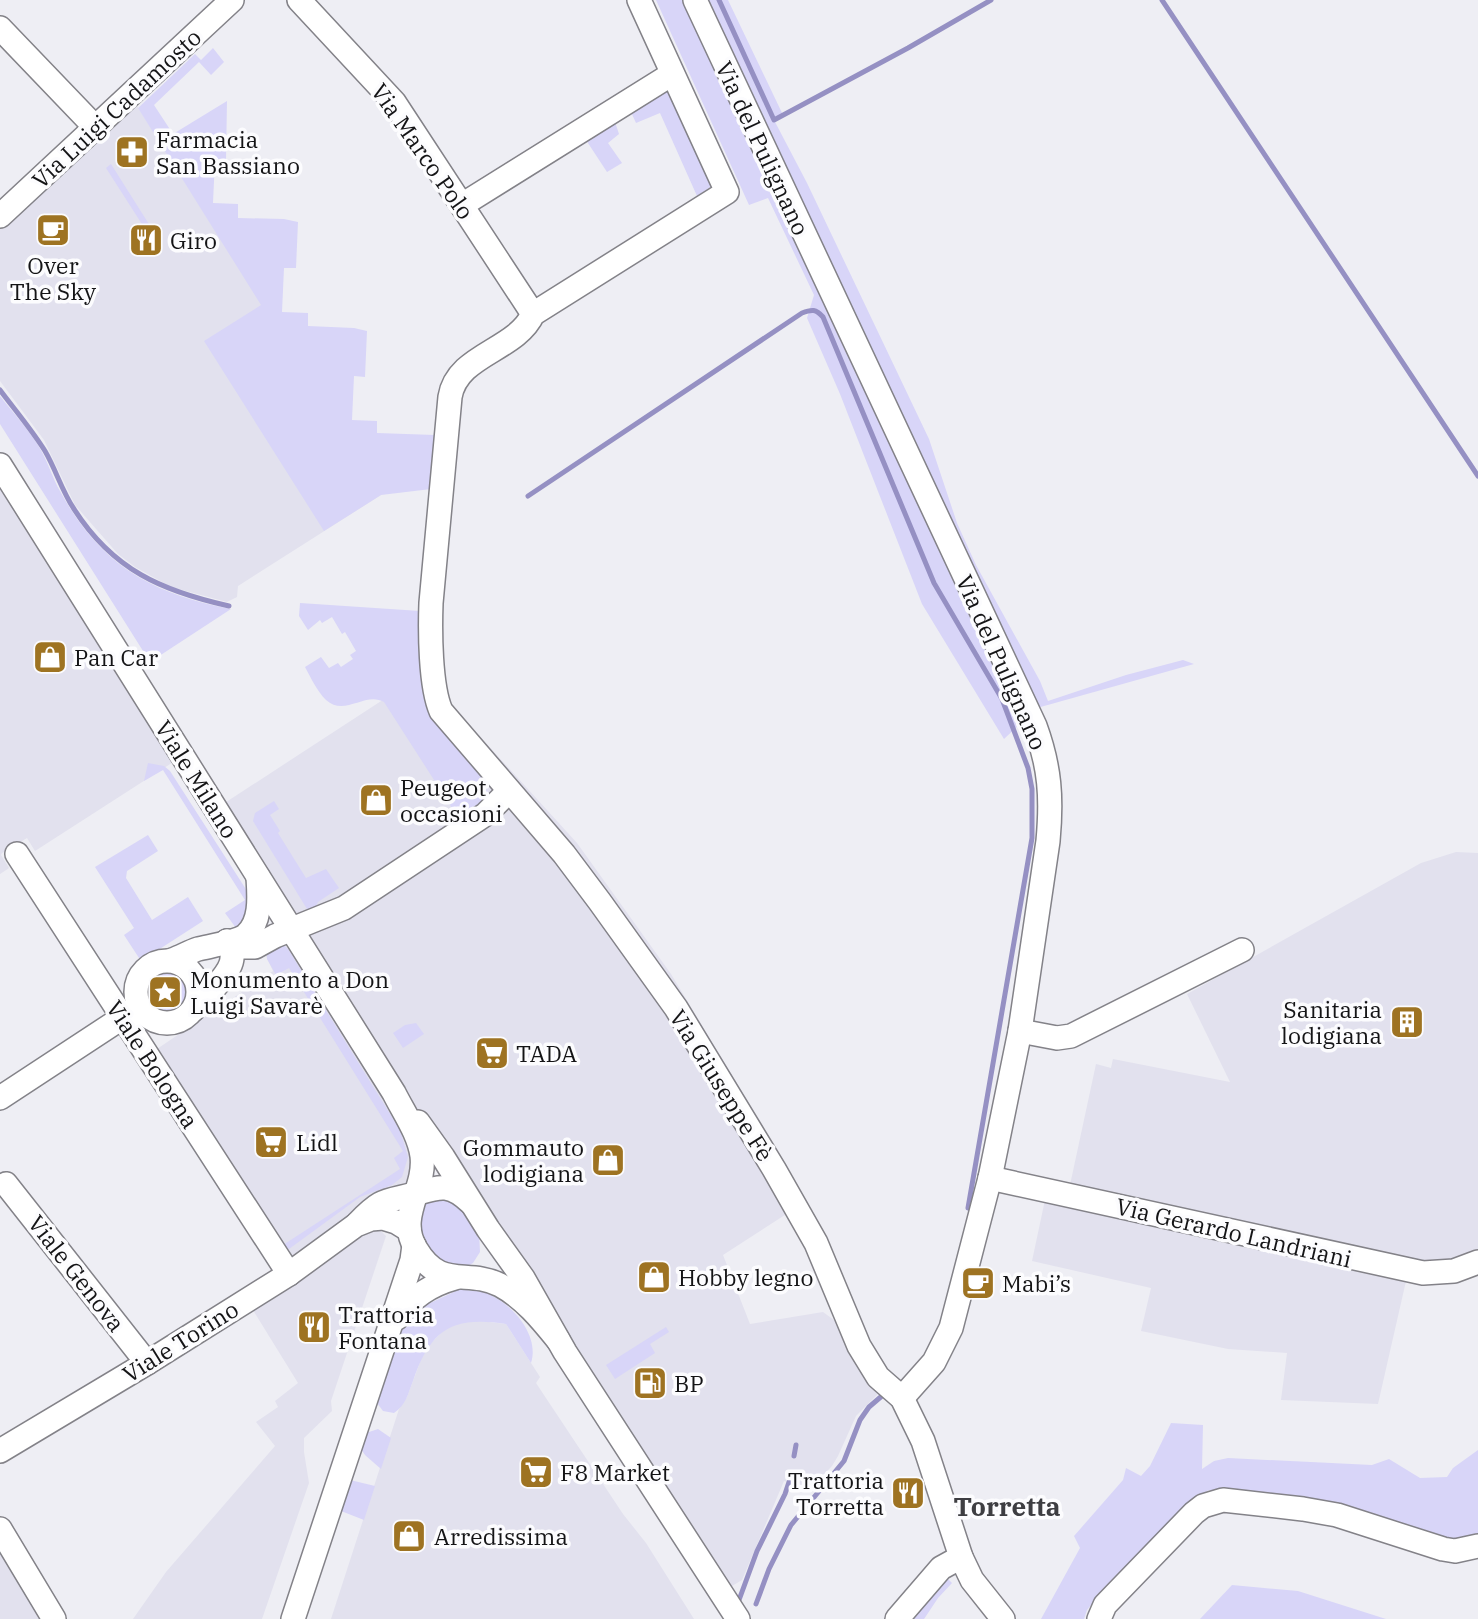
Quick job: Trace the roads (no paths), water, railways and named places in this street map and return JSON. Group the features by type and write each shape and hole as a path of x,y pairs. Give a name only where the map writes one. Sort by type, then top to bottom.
{"street":[{"name":"Via Luigi Cadamosto","path":"0,216 232,0"},
{"name":"Via Marco Polo","path":"299,0 394,102 533,314"},
{"path":"462,205 672,74 639,0"},
{"name":"Via del Pulignano","path":"695,0 1035,726 1046,756 1050,782 1049,828 1020,1031 990,1178 951,1328 934,1362 902,1398"},
{"path":"0,28 95,127"},
{"name":"Via Giuseppe Fè","path":"672,74 727,192 533,314 522,331 459,374 451,388 431,603 430,631 438,705 564,854 676,1008 814,1239 859,1346 878,1377 902,1398"},
{"name":"Viale Milano","path":"0,465 394,1093 414,1131 422,1156 421,1172 408,1216 411,1238 432,1267 440,1273 491,1281 509,1291 530,1308 558,1340"},
{"path":"227,941 241,947 251,947 361,898 486,814 509,791"},
{"name":"Viale Bologna","path":"17,854 131,1012 289,1273"},
{"path":"0,1098 131,1012 138,980 143,971 161,961 244,937 254,924 259,904 258,877"},
{"path":"131,1012 169,1024 187,1016 231,965 233,957 227,941"},
{"path":"1020,1031 1057,1038 1071,1036 1242,950"},
{"path":"172,960 191,970 196,979 198,999 194,1009"},
{"name":"Viale Milano","path":"394,1093 431,1140 523,1278 558,1340 738,1619"},
{"name":"Via Gerardo Landriani","path":"990,1178 1415,1272 1440,1274 1478,1262"},
{"name":"Viale Genova","path":"2,1183 147,1363"},
{"name":"Viale Milano","path":"415,1194 430,1188 443,1187 457,1192 471,1203"},
{"name":"Viale Torino","path":"0,1451 147,1363 289,1273 356,1225 382,1202 415,1194"},
{"name":"Viale Torino","path":"356,1225 383,1218 396,1222 411,1238"},
{"path":"386,1336 402,1311 430,1286 476,1272 486,1261 490,1247 488,1229"},
{"path":"293,1619 412,1260 411,1238"},
{"path":"902,1398 923,1441 961,1557 972,1580 1003,1619"},
{"path":"1099,1619 1105,1605 1176,1531 1203,1506 1223,1500 1337,1515 1443,1549 1455,1551 1478,1546"},
{"path":"0,1529 54,1619"},
{"path":"897,1619 941,1568 961,1557"}],"waterway":[{"path":"719,0 774,120 991,0"},
{"path":"1162,0 1478,476"},
{"path":"528,496 802,313 814,310 823,317 934,583 1002,699 1028,768 1032,789 1032,838 968,1208"},
{"path":"0,390 45,451 74,509 105,548 141,575 161,585 229,606"},
{"path":"756,1604 769,1569 791,1525 844,1461 860,1420 869,1407 883,1395"},
{"path":"794,1456 796,1445"},
{"path":"739,1600 757,1551 789,1482"}],"place":[{"name":"Farmacia San Bassiano","path":"132,152"},
{"name":"Over The Sky","path":"53,230"},
{"name":"Giro","path":"146,240"},
{"name":"Pan Car","path":"50,657"},
{"name":"Peugeot occasioni","path":"376,800"},
{"name":"Monumento a Don Luigi Savarè","path":"165,992"},
{"name":"Sanitaria lodigiana","path":"1407,1022"},
{"name":"TADA","path":"492,1053"},
{"name":"Lidl","path":"271,1142"},
{"name":"Gommauto lodigiana","path":"608,1160"},
{"name":"Hobby legno","path":"654,1277"},
{"name":"Mabi’s","path":"978,1283"},
{"name":"Trattoria Fontana","path":"314,1327"},
{"name":"BP","path":"650,1383"},
{"name":"F8 Market","path":"536,1472"},
{"name":"Trattoria Torretta","path":"908,1493"},
{"name":"Arredissima","path":"409,1536"}],"district":[{"name":"Torretta","path":"1007,1506"}]}
